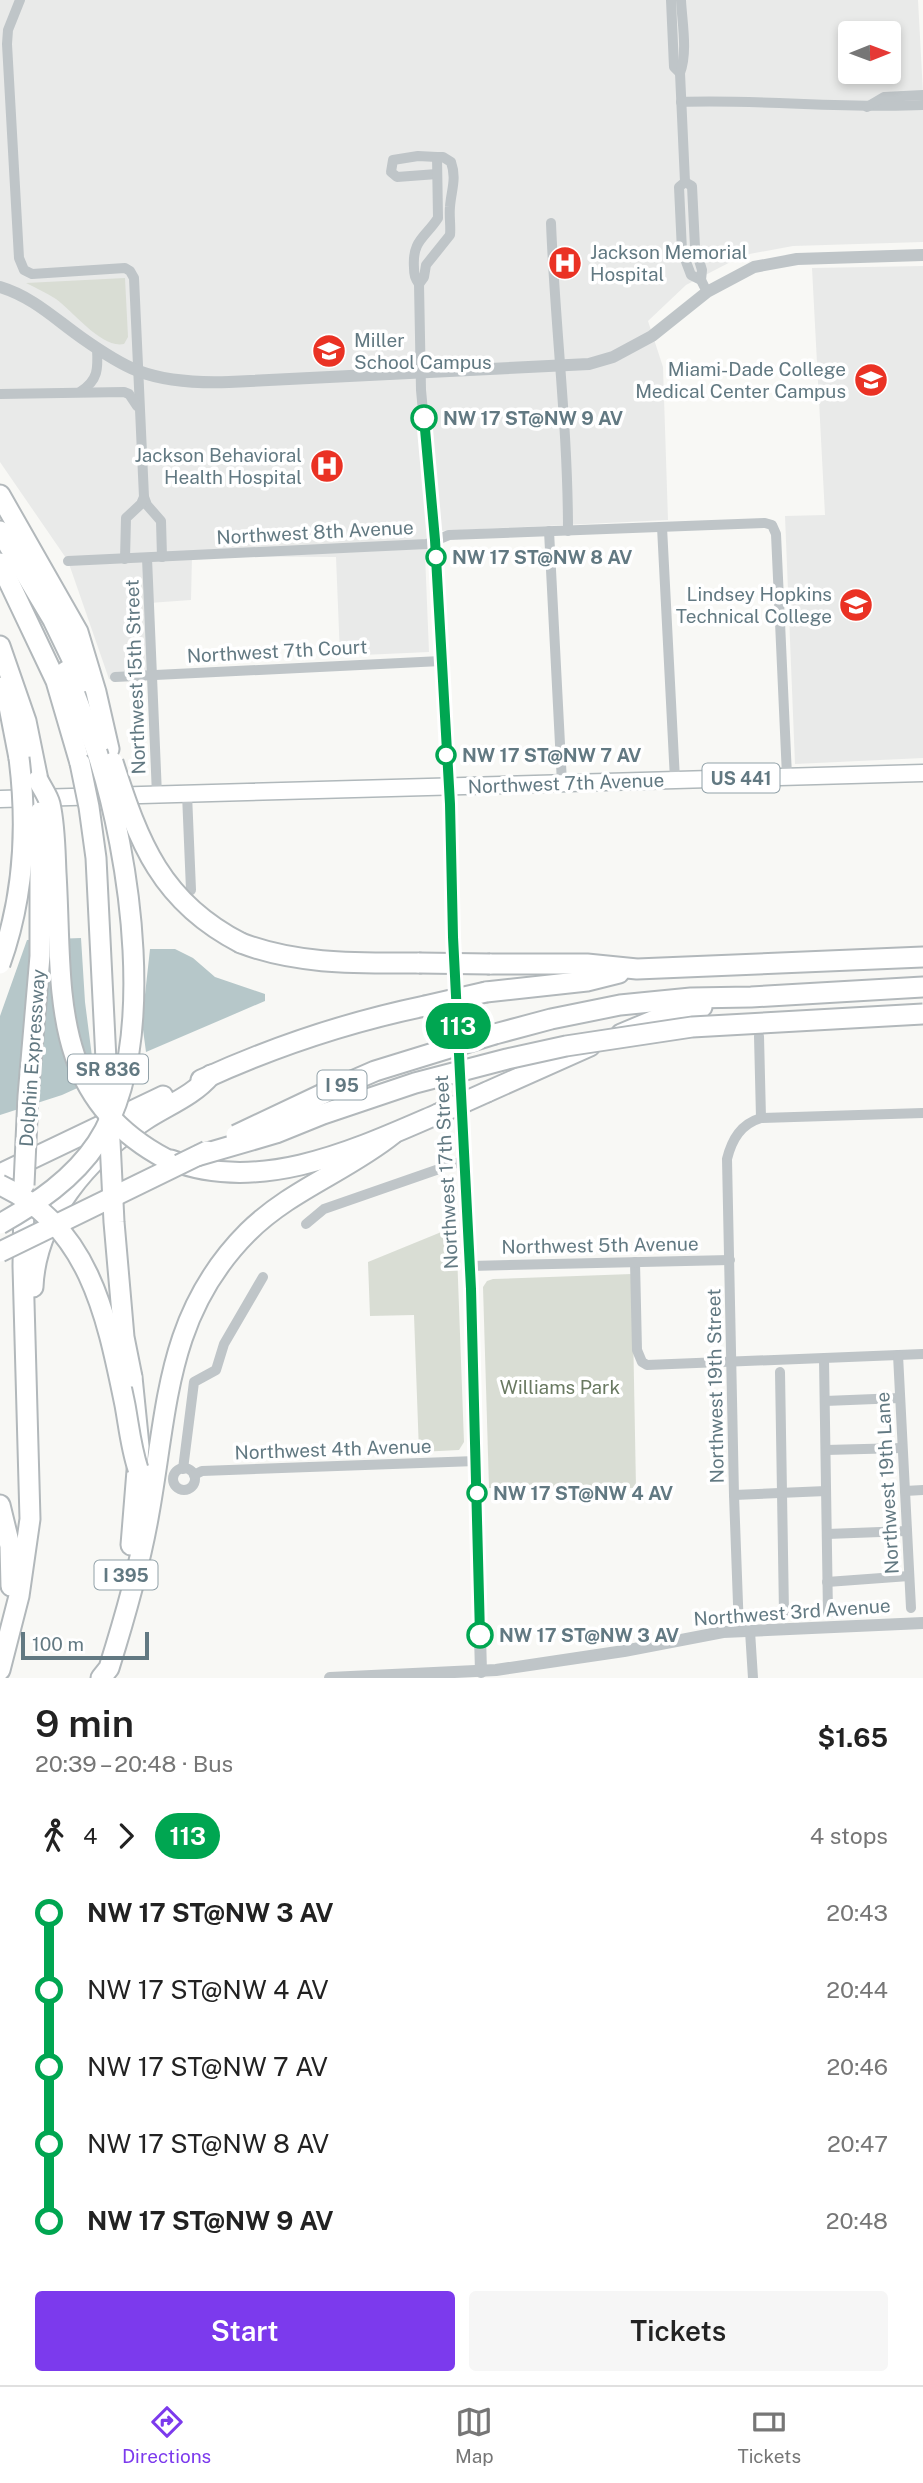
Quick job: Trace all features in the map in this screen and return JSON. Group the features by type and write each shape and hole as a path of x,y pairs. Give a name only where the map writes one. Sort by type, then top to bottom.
{"highway":[{"path":"0,495 78,632 96,692 103,750 120,839 131,928 132,1013 124,1070 111,1115 102,1135 70,1175 44,1197 0,1224"},
{"path":"0,531 68,647 103,750 138,832 166,882 200,918 241,943 258,950 300,959 346,963 587,964 637,969 923,957"},
{"path":"0,556 8,563 57,651 88,724 103,750"},
{"name":"SR 836","path":"0,563 56,681 80,763 89,807 96,858 114,1222 124,1337 138,1421 138,1468"},
{"path":"0,964 16,909 23,870 27,757 5,692 2,652"},
{"name":"Dolphin Expressway","path":"27,757 38,780 40,956 28,1096 24,1185 23,1266 30,1475"},
{"path":"38,780 49,802 53,829 66,1025 72,1052 88,1086 107,1114 121,1129 166,1158 213,1171 268,1171 324,1158 393,1134 657,1019 751,997"},
{"path":"0,1174 211,1075 265,1052 329,1030 486,992 587,981 637,969"},
{"name":"I 95","path":"0,1252 299,1104 375,1071 495,1034 620,1005 691,998 923,987"},
{"path":"197,1156 276,1133 415,1083 556,1048 692,1027 923,1014"},
{"path":"0,1670 8,1643 12,1609 28,1539 30,1475 35,1461 33,1282 46,1232 69,1190 103,1153 143,1121 198,1089 211,1075"},
{"path":"99,1678 110,1668 142,1548 176,1354 191,1314 207,1284 239,1242 274,1209 304,1188 375,1148 393,1134"},
{"path":"0,1185 29,1201 53,1223 67,1238 87,1270 105,1322 124,1403 131,1447 138,1468"},
{"name":"I 395","path":"99,1678 128,1563 138,1468"},
{"path":"0,1505 11,1554 12,1609"}],"main road":[{"name":"Northwest 7th Avenue","path":"0,799 923,773"}],"street":[{"path":"4,76 8,30 20,0"},
{"path":"671,0 674,67 680,73"},
{"path":"681,0 683,49 680,73 685,182 679,187 682,251 691,275 704,286"},
{"name":"Northwest 15th Street","path":"4,76 18,253 24,270 33,274 125,268 133,275 144,497 147,505 161,521 162,557"},
{"path":"867,107 884,97 923,96"},
{"path":"681,102 748,100 867,107 923,105"},
{"path":"419,284 424,277 426,265 450,235 454,174 449,160 443,157 418,156 393,160 391,172 397,177 437,174"},
{"name":"Northwest 17th Street","path":"436,157 439,215 418,242 413,255 414,277 419,284 428,482 435,540 448,786 470,1266 481,1675"},
{"path":"551,223 568,490 568,531"},
{"path":"427,232 438,230 445,243"},
{"path":"0,287 32,301 97,348 138,371 211,382 589,364 613,357 653,336 704,286 754,267 780,261 923,254"},
{"path":"80,392 89,387 96,377 97,348"},
{"path":"0,394 124,392 130,394 139,408"},
{"name":"Northwest 15th Street","path":"125,559 126,517 141,504 144,497"},
{"name":"Northwest 8th Avenue","path":"68,561 427,544 449,535 765,523 772,525 776,534 787,776"},
{"path":"662,527 675,780"},
{"path":"549,531 562,783"},
{"name":"Northwest 15th Street","path":"147,558 157,795"},
{"name":"Northwest 7th Court","path":"115,677 441,661"},
{"path":"187,794 191,890"},
{"path":"760,1037 761,1118 923,1113"},
{"name":"Northwest 19th Street","path":"753,1678 744,1631 734,1495 727,1159 733,1141 749,1122 761,1118"},
{"path":"306,1224 324,1209 465,1160"},
{"name":"Northwest 5th Avenue","path":"470,1266 730,1260"},
{"path":"635,1262 637,1350 642,1363 647,1365 923,1354"},
{"path":"183,1469 194,1381 216,1370 224,1345 263,1277"},
{"name":"Northwest 19th Lane","path":"898,1355 911,1608"},
{"path":"824,1359 828,1614"},
{"path":"780,1372 784,1613"},
{"path":"825,1401 900,1398"},
{"path":"826,1450 902,1448"},
{"name":"Northwest 4th Avenue","path":"194,1475 202,1471 476,1461"},
{"path":"190,1470 194,1475 194,1483 189,1489 177,1488 173,1478 177,1471 190,1470"},
{"path":"905,1491 923,1490"},
{"path":"734,1495 826,1491"},
{"path":"827,1534 907,1531"},
{"path":"827,1582 909,1576"},
{"name":"Northwest 3rd Avenue","path":"330,1678 481,1675 715,1633 923,1623"}],"shaded area":[{"name":"Miller School Campus","path":"0,0 918,0 923,93 923,242 793,246 744,255 686,285 648,321 663,367 668,520 440,531 425,554 429,652 340,656 336,557 192,556 191,600 149,603 153,675 109,679 68,561 0,462"},
{"path":"923,266 923,758 795,764 785,516 825,515 812,268"},
{"path":"81,938 85,1002 95,1080 62,1095 0,1115 0,1016 27,940"},
{"path":"150,949 175,949 193,958 215,977 265,994 265,1001 146,1052 142,1022"}],"green space":[{"path":"125,278 128,337 124,344 107,341 56,299 26,283"},
{"path":"456,1226 464,1442 459,1450 419,1452 414,1315 370,1316 368,1262"},
{"name":"Williams Park","path":"632,1274 636,1488 489,1488 483,1287 487,1281"}],"bus line":[{"name":"113","path":"424,418 435,540 450,804 453,937 471,1289 480,1635"}],"place":[{"name":"Jackson Memorial Hospital","path":"565,263"},
{"name":"Miller School Campus","path":"329,351"},
{"name":"Miami-Dade College Medical Center Campus","path":"871,380"},
{"name":"NW 17 ST@NW 9 AV","path":"424,418"},
{"name":"Jackson Behavioral Health Hospital","path":"327,466"},
{"name":"NW 17 ST@NW 8 AV","path":"436,557"},
{"name":"Lindsey Hopkins Technical College","path":"856,605"},
{"name":"NW 17 ST@NW 7 AV","path":"446,755"},
{"name":"NW 17 ST@NW 4 AV","path":"477,1493"},
{"name":"NW 17 ST@NW 3 AV","path":"480,1635"}]}
